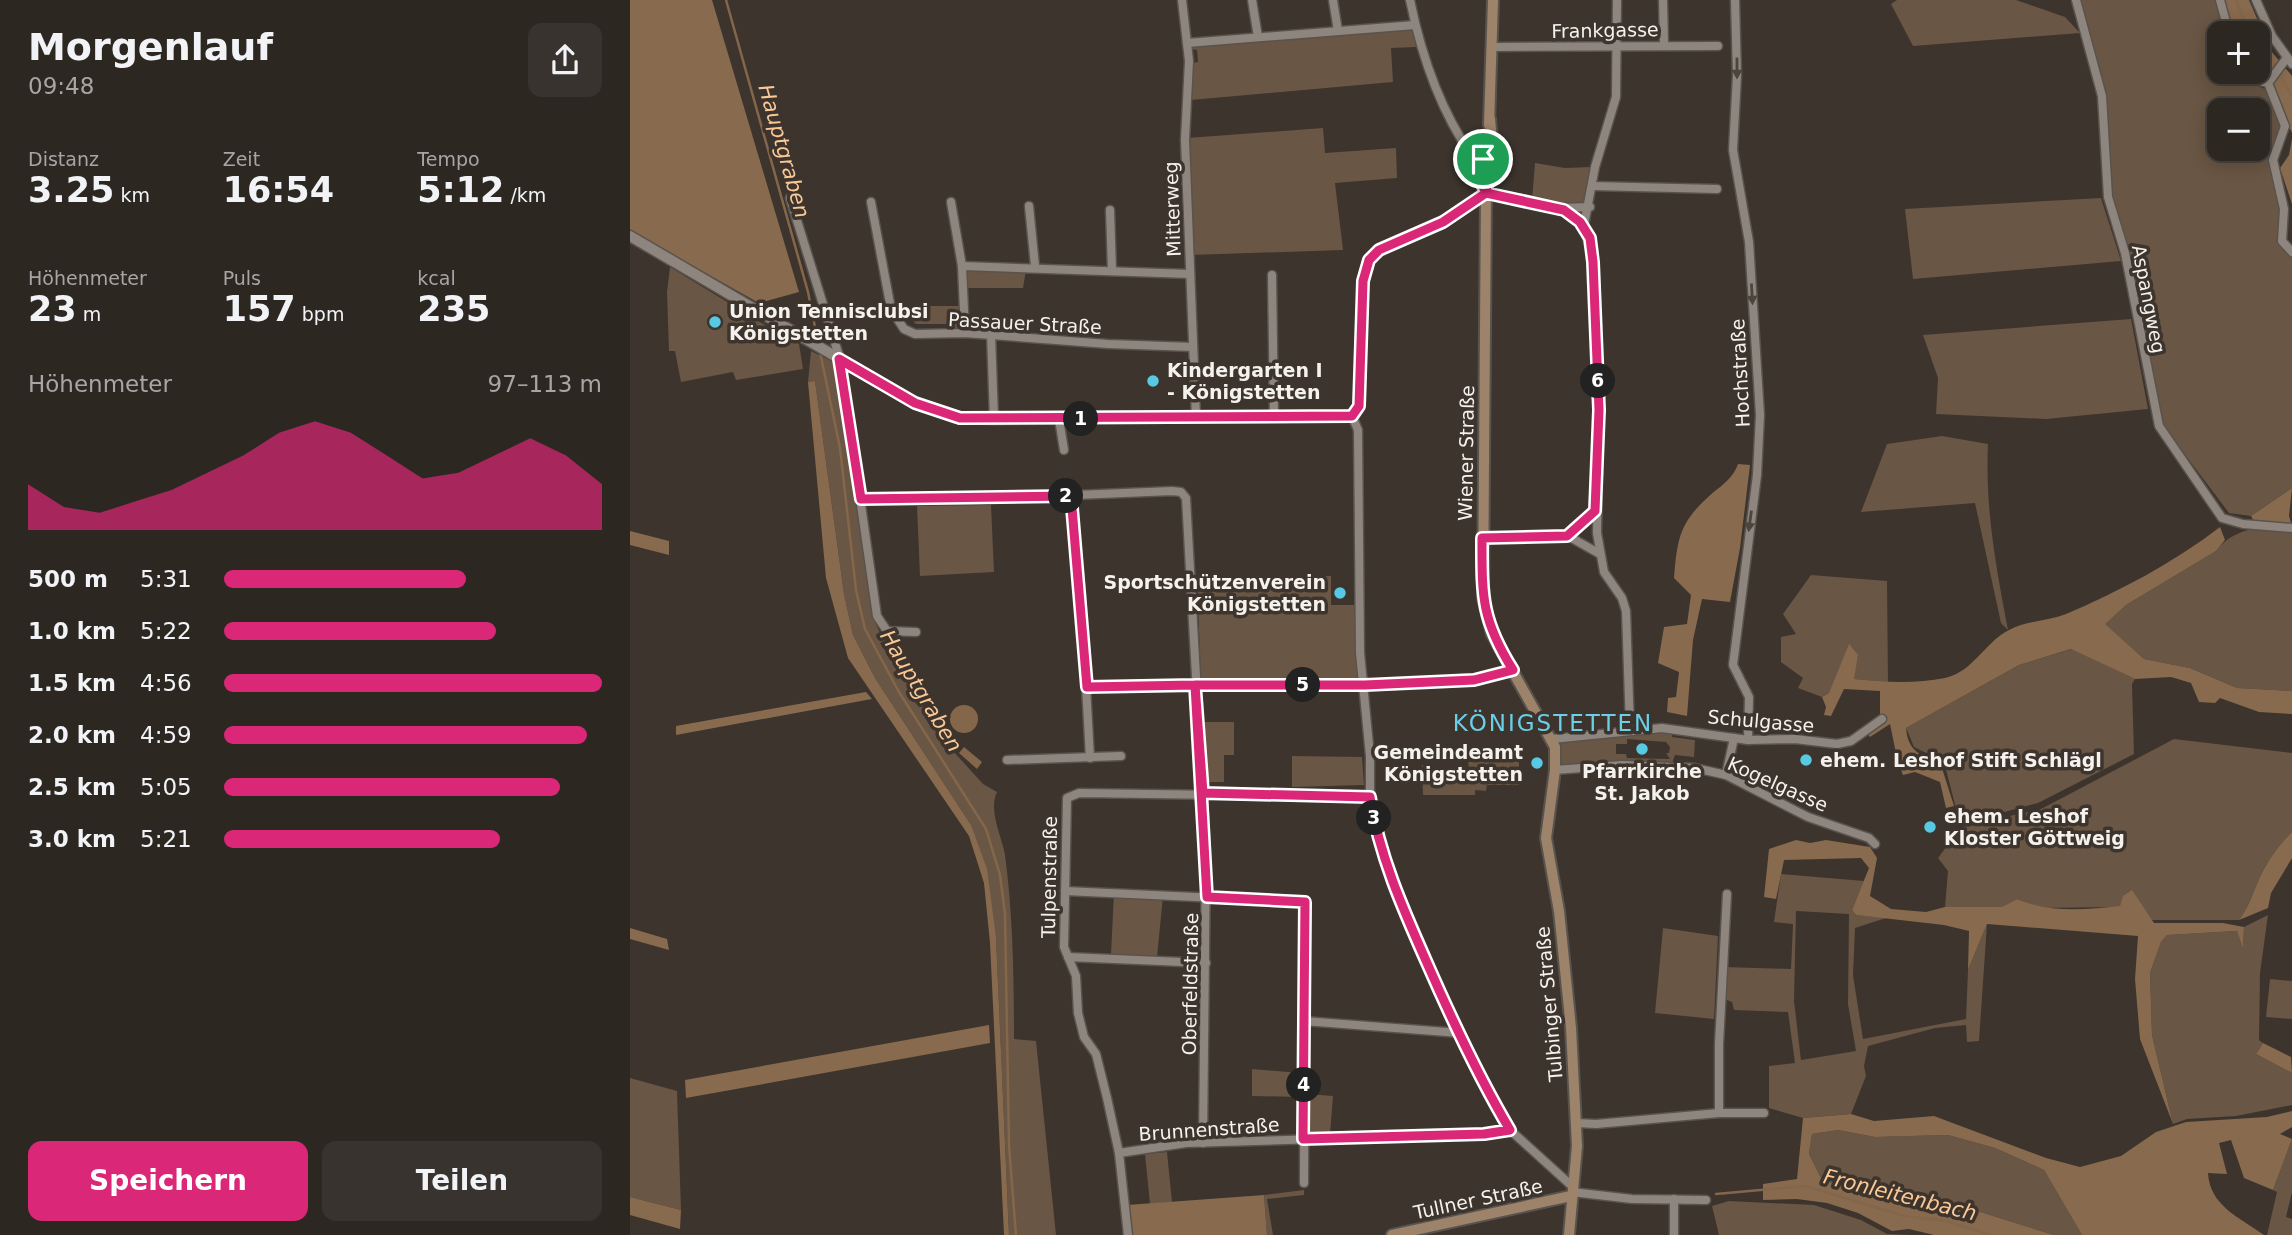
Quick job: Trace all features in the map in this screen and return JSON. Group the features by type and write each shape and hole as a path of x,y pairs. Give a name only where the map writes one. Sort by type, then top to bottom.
{"main road":[{"name":"Wiener Straße","path":"1493,0 1490,119 1486,159 1482,538 1485,611 1492,634 1552,738"},
{"name":"Tulbinger Straße","path":"1552,738 1555,770 1546,838 1568,982 1576,1123 1577,1170 1572,1191 1569,1235"},
{"name":"Tullner Straße","path":"1392,1235 1572,1191"}],"street":[{"name":"Mitterweg","path":"1182,0 1187,43 1185,139 1196,417"},
{"path":"1252,0 1258,37"},
{"path":"1333,0 1338,31"},
{"path":"1410,0 1431,76 1470,153 1486,159"},
{"path":"1618,0 1618,47 1613,111 1600,149 1585,228 1593,262 1599,410 1595,511 1604,572 1622,598 1626,611 1630,729"},
{"path":"1663,0 1664,44"},
{"name":"Hochstraße","path":"1735,0 1737,75 1733,150 1749,242 1760,415 1757,475 1733,665 1749,697 1748,740"},
{"name":"Aspangweg","path":"2076,0 2102,96 2108,197 2125,253 2159,426 2222,517 2243,524 2292,528"},
{"path":"2220,0 2226,21"},
{"path":"2256,0 2289,61 2270,78"},
{"path":"1187,43 1415,25"},
{"name":"Frankgasse","path":"1493,47 1618,47 1664,44 1718,46"},
{"path":"2267,84 2285,126 2273,164 2284,209 2283,240 2292,252"},
{"path":"1592,186 1717,189"},
{"path":"1352,416 1359,406 1363,281 1369,260 1379,250 1443,222 1486,193 1559,208 1590,207"},
{"path":"790,198 838,358 877,616 887,631 916,632"},
{"name":"Passauer Straße","path":"871,202 891,309 904,329 923,335 991,334 1193,347"},
{"path":"951,202 962,266 965,333"},
{"path":"1029,206 1035,267"},
{"path":"1559,208 1575,217 1585,228"},
{"path":"1110,209 1112,271"},
{"path":"630,236 838,358 937,412 960,418 1352,416"},
{"path":"962,266 1190,274"},
{"path":"1272,275 1274,416"},
{"path":"991,334 994,419"},
{"path":"1352,416 1358,430 1360,653 1365,685 1370,797 1389,872 1480,1079 1510,1130 1572,1191 1632,1199 1706,1200"},
{"path":"1059,419 1064,450"},
{"name":"Oberfeldstraße","path":"1071,496 1181,492 1186,498 1189,512 1207,897 1203,1143"},
{"path":"861,499 1071,496 1087,687 1090,758"},
{"path":"1567,536 1595,511"},
{"path":"1482,538 1567,536 1600,554"},
{"path":"1087,687 1365,685 1474,680 1513,670"},
{"name":"Schulgasse","path":"1552,738 1662,728 1748,740 1795,739 1836,744 1851,741 1882,719"},
{"path":"1726,775 1734,738"},
{"path":"1007,760 1121,756"},
{"name":"Kogelgasse","path":"1555,770 1622,765 1695,768 1726,775 1808,817 1868,838 1875,844"},
{"name":"Tulpenstraße","path":"1128,1235 1119,1153 1096,1054 1084,1037 1078,1013 1076,976 1064,947 1066,802 1070,795 1079,793 1203,793"},
{"path":"1203,793 1370,797"},
{"path":"1065,891 1305,902 1304,1183"},
{"path":"1719,1113 1719,1044 1727,894"},
{"path":"1068,957 1206,963"},
{"path":"1304,1021 1460,1033"},
{"path":"1576,1123 1624,1123 1719,1113 1764,1113"},
{"name":"Brunnenstraße","path":"1119,1153 1203,1143 1484,1134 1510,1130"},
{"path":"1674,1199 1674,1235"}],"shaded area":[{"path":"630,0 712,0 799,292 759,303 630,231"},
{"path":"1897,0 2016,0 2065,17 2080,33 1913,46 1891,4"},
{"path":"2081,0 2217,0 2223,21 2207,21 2207,84 2254,84 2265,89 2269,98 2207,98 2207,161 2270,161 2270,100 2283,127 2272,163 2282,209 2282,247 2292,256 2292,488 2251,516 2229,513 2161,423 2110,195 2105,89"},
{"path":"2222,0 2249,0 2258,21 2230,21"},
{"path":"1414,29 1416,47 1391,48 1393,82 1191,100 1192,63 1198,62 1197,50 1191,49 1190,45"},
{"path":"2270,49 2292,76 2292,133 2271,84"},
{"path":"1323,128 1325,153 1396,148 1397,178 1335,183 1343,250 1190,255 1187,138"},
{"path":"2292,139 2292,204 2280,168 2289,155"},
{"path":"1535,163 1565,168 1591,167 1585,205 1532,201"},
{"path":"2101,198 2121,261 1913,279 1905,209"},
{"name":"Union Tennisclubsi Königstetten","path":"670,267 778,333 759,337 779,334 799,344 803,369 736,380 733,372 681,382 675,351 669,351 667,292"},
{"path":"966,269 1026,270 1023,288 968,288"},
{"path":"896,306 962,306 963,324 957,330 950,324 916,324 903,312 899,315"},
{"path":"2131,319 2148,409 2046,419 1936,414 1938,378 1923,335"},
{"path":"811,351 833,362 837,370 872,614 879,631 887,640 880,643 954,752 983,784 997,792 994,807 1005,855 1010,900 1014,1039 1036,1041 1056,1235 1009,1235 996,937 971,825 875,678 853,635 844,594 815,381 808,382"},
{"path":"815,381 844,594 853,635 875,678 971,825 987,869 996,937 1009,1235 1004,1235 990,943 984,883 969,836 848,658 826,578 808,382"},
{"path":"1942,436 1988,444 1990,514 2008,630 2001,623 1975,503 1861,512 1887,444"},
{"path":"1738,464 1750,465 1730,602 1702,599 1693,640 1687,716 1667,712 1668,698 1676,697 1679,672 1658,663 1664,627 1687,624 1691,595 1674,578 1680,536 1696,509 1728,479"},
{"path":"2292,488 2289,516 2292,526 2256,525 2251,516"},
{"path":"991,505 994,572 920,576 917,506"},
{"path":"2292,526 2292,691 2237,688 2190,668 2144,659 2104,624 2126,605 2216,551 2241,532"},
{"path":"2220,527 2225,540 2216,551 2126,605 2105,624 2144,659 2190,668 2237,688 2292,691 2292,714 2259,712 2220,698 2215,703 2199,702 2191,683 2171,677 2135,679 2071,649 2019,665 1906,728 1913,748 1941,765 1954,806 1946,808 1940,782 1915,772 1903,775 1890,724 1870,737 1868,734 1880,719 1880,691 1844,689 1831,716 1824,715 1826,707 1822,697 1829,693 1849,644 1858,655 1854,679 1899,682 1955,675 2009,630 2066,614 2106,596 2165,564"},
{"path":"630,531 669,541 669,555 630,545"},
{"path":"1811,575 1887,581 1888,682 1853,679 1858,655 1829,693 1822,697 1798,688 1803,678 1781,662 1781,637 1796,634 1783,614"},
{"path":"1331,576 1331,605 1356,605 1358,682 1201,682 1197,578"},
{"path":"2072,649 2135,679 2132,684 2134,754 2038,803 1960,824 1944,762 1914,747 1906,728 2019,665"},
{"path":"866,692 872,699 676,735 676,726"},
{"path":"964,705 974,709 978,719 974,729 964,733 954,729 950,719 954,709"},
{"path":"1202,722 1234,722 1234,755 1224,755 1224,782 1207,782"},
{"path":"1672,731 1672,737 1695,740 1694,757 1675,755 1671,766 1555,770 1552,739","holes":["1627,739 1666,742 1670,747 1669,753 1666,753 1670,759 1627,758 1626,754 1616,754 1616,744 1627,744"]},
{"path":"2174,739 2292,753 2292,832 2268,863 2239,920 2137,920 2120,907 2039,908 2017,899 2003,907 1945,907 1948,871 1938,858 1961,827 2041,809"},
{"path":"964,747 982,762 977,769 959,753"},
{"path":"1382,752 1445,754 1446,755 1428,762"},
{"path":"1292,756 1362,757 1364,785 1292,787"},
{"path":"1519,760 1519,785 1487,785 1486,791 1475,790 1475,795 1423,795 1422,765 1439,773 1469,768 1468,762"},
{"path":"2292,832 2292,858 2271,893 2268,908 2239,920 2268,863"},
{"path":"1796,840 1810,843 1826,840 1870,847 1877,858 1870,896 1891,909 1926,912 1945,907 2002,907 2017,899 2042,907 2093,909 2120,906 2123,896 2132,890 2154,923 2223,923 2244,927 2243,948 2237,931 2167,935 2161,942 2150,973 2152,1035 2173,1124 2140,1039 2135,979 2138,936 1987,924 1968,970 1969,931 1944,925 1856,915 1852,910 1869,868 1861,858 1784,860 1776,899 1764,897 1769,849"},
{"path":"1781,874 1864,881 1852,910 1856,915 1886,918 1855,928 1853,975 1863,1039 1966,1019 1968,970 1987,924 1979,1041 1967,1042 1966,1025 1935,1028 1868,1046 1864,1066 1866,1076 1851,1114 1803,1118 1769,1108 1769,1066 1795,1063 1788,1012 1734,1010 1732,1002 1724,999 1724,967 1791,969 1793,924 1774,922","holes":["1796,911 1849,914 1848,1004 1856,1051 1801,1060 1794,1001"]},
{"path":"1114,893 1163,896 1157,957 1111,954"},
{"path":"2268,915 2260,973 2259,1040 2263,1043 2256,1054 2292,1073 2292,1105 2236,1116 2187,1119 2173,1124 2152,1035 2150,973 2161,942 2167,935 2237,931 2243,946 2244,927"},
{"path":"630,928 667,939 669,950 630,939"},
{"path":"1663,928 1718,936 1714,1019 1655,1013"},
{"path":"2270,979 2292,981 2292,1019 2266,1017"},
{"path":"989,1025 990,1043 686,1098 685,1080"},
{"path":"2263,1043 2291,1057 2292,1073 2256,1054"},
{"path":"1252,1069 1301,1073 1301,1097 1252,1096"},
{"path":"630,1078 677,1091 681,1210 630,1197"},
{"path":"1307,1094 1333,1096 1330,1134 1307,1132"},
{"path":"2292,1111 2292,1127 2280,1134 2292,1139 2273,1190 2244,1178 2231,1140 2219,1143 2227,1174 2208,1173 2214,1194 2227,1210 2264,1235 2082,1235 2044,1170 1995,1148 1948,1135 1875,1137 1838,1130 1812,1134 1809,1154 1822,1180 1882,1198 1974,1210 2054,1235 1934,1235 1909,1229 1892,1231 1858,1213 1827,1203 1797,1199 1763,1200 1763,1184 1797,1179 1803,1118 1851,1114 1874,1121 1934,1116 2046,1158 2080,1167 2121,1156 2156,1132 2186,1122 2267,1117"},
{"path":"1838,1130 1875,1137 1948,1135 1995,1148 2044,1170 2082,1235 2054,1235 1974,1210 1882,1198 1822,1180 1809,1154 1812,1134"},
{"path":"2292,1139 2292,1192 2286,1217 2292,1219 2292,1235 2267,1235 2277,1192 2273,1190"},
{"path":"1167,1152 1172,1202 1150,1204 1145,1154"},
{"path":"1304,1190 1304,1195 1267,1199 1273,1235 1267,1235 1264,1195"},
{"path":"1264,1195 1267,1235 1131,1235 1127,1205"},
{"path":"630,1197 681,1210 680,1229 630,1215"},
{"path":"1729,1201 1814,1205 1861,1220 1887,1234 1911,1235 1719,1235 1712,1206"}],"waterway":[{"name":"Hauptgraben","path":"726,0 808,292 818,342"},
{"path":"2236,0 2244,21"},
{"path":"2270,63 2281,76 2292,97"},
{"name":"Hauptgraben","path":"820,352 840,448 856,590 865,629 899,692 986,829 1000,875 1005,914 1009,1146 1016,1235"},
{"name":"Fronleitenbach","path":"1716,1194 1805,1186 1904,1216 1946,1221 1991,1235"}],"place":[{"name":"Union Tennisclubsi Königstetten","path":"715,322"},
{"name":"Kindergarten I - Königstetten","path":"1153,381"},
{"name":"Sportschützenverein Königstetten","path":"1340,593"},
{"name":"Pfarrkirche St. Jakob","path":"1642,749"},
{"name":"ehem. Leshof Stift Schlägl","path":"1806,760"},
{"name":"Gemeindeamt Königstetten","path":"1537,763"},
{"name":"ehem. Leshof Kloster Göttweig","path":"1930,827"}],"district":[{"name":"KÖNIGSTETTEN","path":"1553,723"}],"route":[{"path":"1483,159 1482,184 1486,193 1443,222 1379,250 1367,263 1363,276 1363,354 1359,406 1352,416 960,418 915,403 839,359 861,499 960,500 1071,496 1087,687 1195,685 1203,793 1370,797 1382,850 1405,914 1480,1079 1510,1130 1484,1134 1303,1139 1305,902 1299,899 1207,897 1195,685 1365,685 1474,680 1513,670 1492,634 1485,611 1482,538 1567,536 1595,511 1599,471 1599,410 1593,262 1588,234 1572,215 1559,208 1486,193 1490,159 1483,159"}]}
